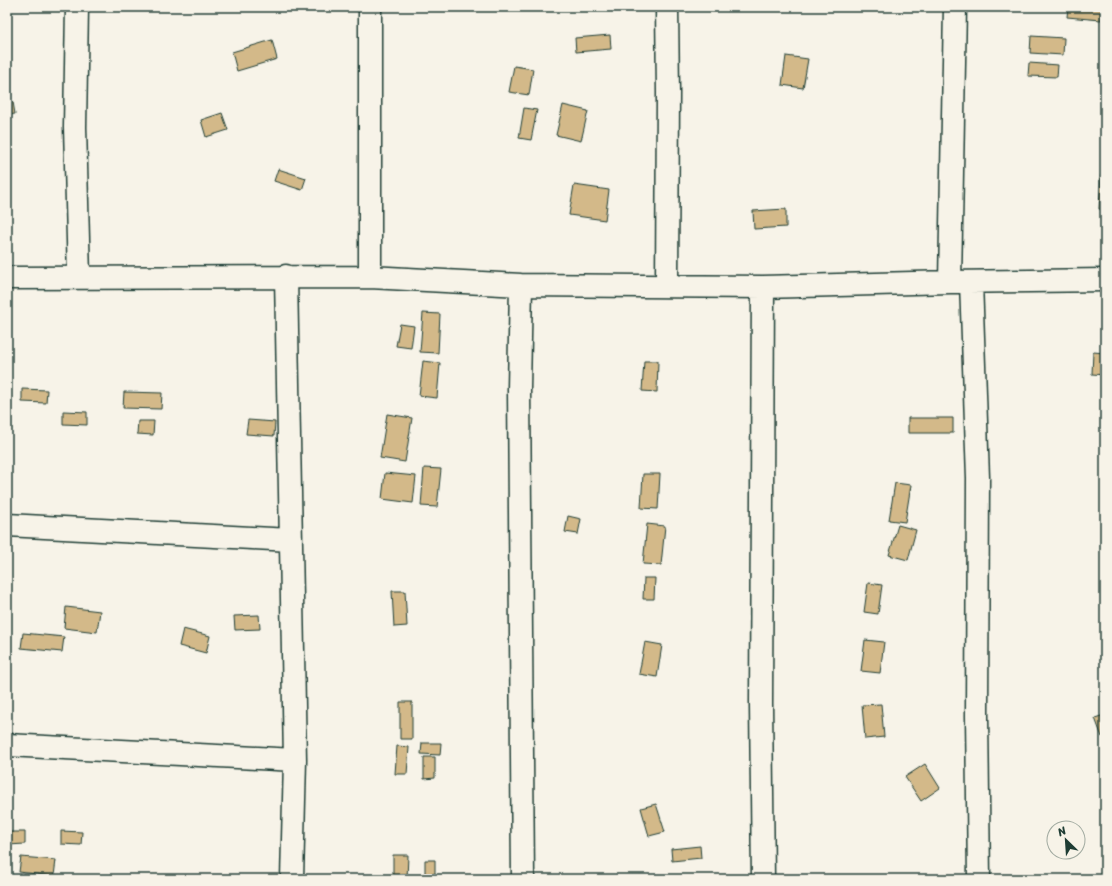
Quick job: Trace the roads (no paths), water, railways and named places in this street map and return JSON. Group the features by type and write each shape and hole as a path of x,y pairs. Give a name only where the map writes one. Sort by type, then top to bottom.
{"street":[{"path":"77,7 75,127 79,277"},
{"path":"370,7 370,277"},
{"path":"667,7 667,286"},
{"path":"955,7 960,282 978,478 977,716 979,879"},
{"path":"286,276 295,760 292,879"},
{"path":"7,278 286,276 370,277 521,285 763,287 1105,280"},
{"path":"521,285 519,389 523,879"},
{"path":"763,287 763,879"},
{"path":"7,525 291,540"},
{"path":"7,745 295,760"}]}
